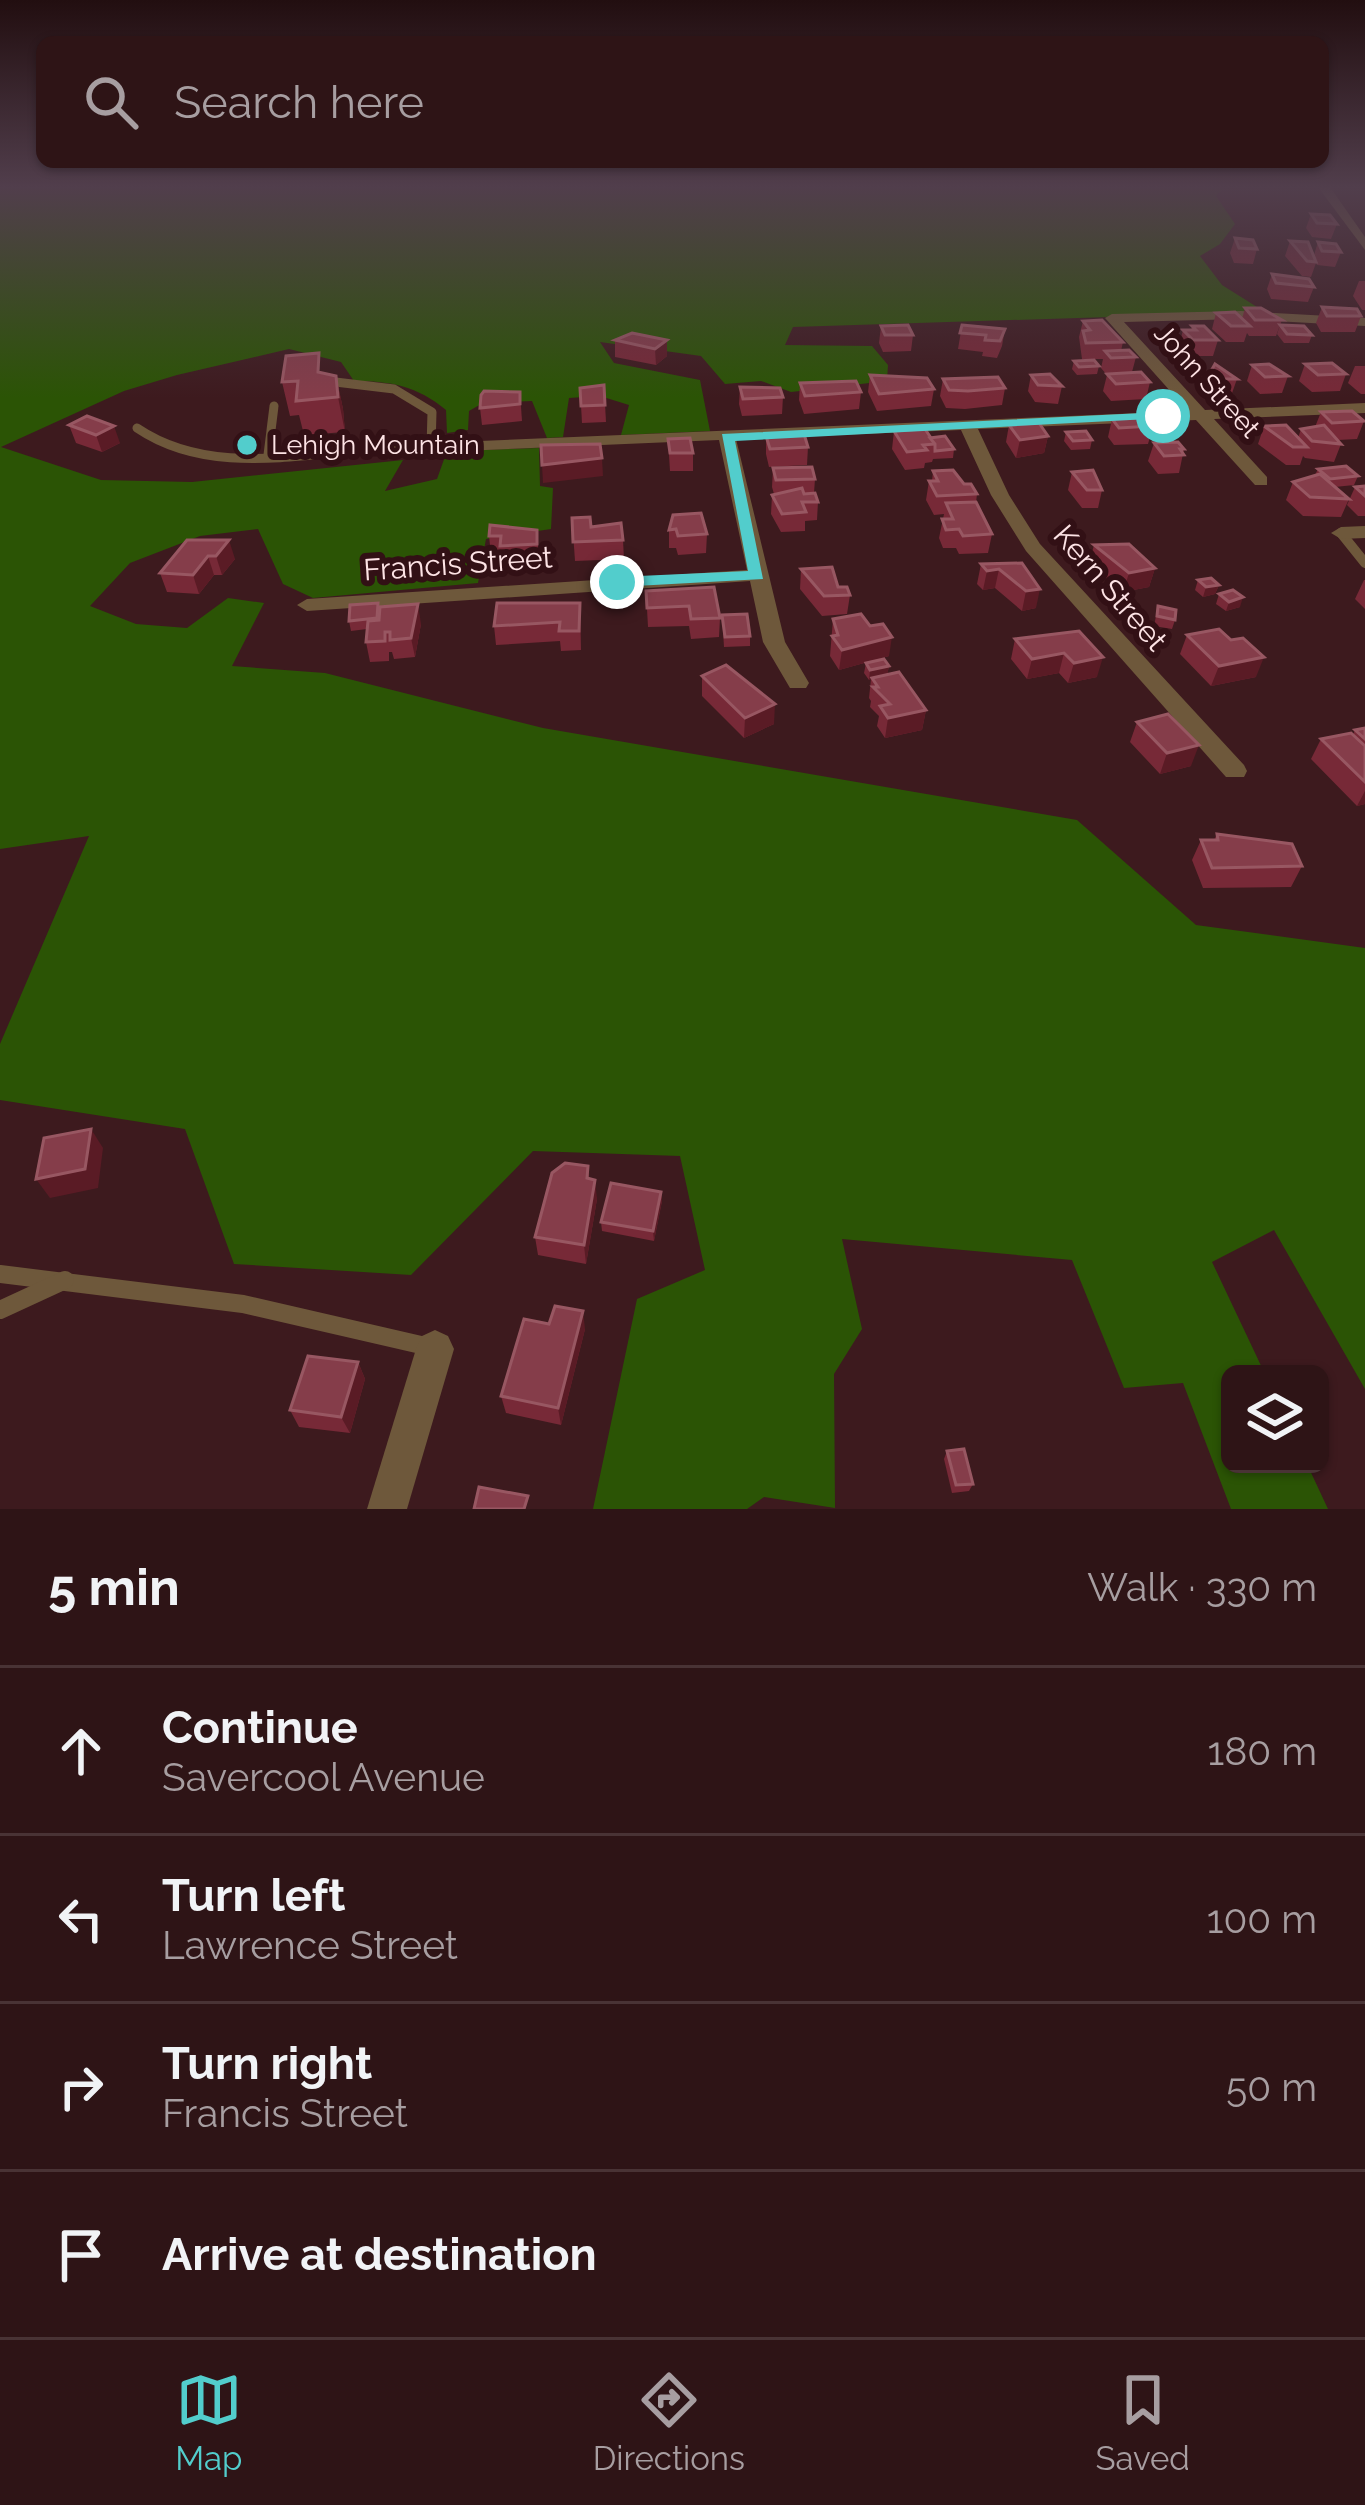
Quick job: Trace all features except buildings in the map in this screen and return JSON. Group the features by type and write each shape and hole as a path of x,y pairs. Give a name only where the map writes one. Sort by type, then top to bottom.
{"street":[{"name":"John Street","path":"1261,481 1112,318 1241,315 1365,322"},
{"path":"366,450 1365,408"},
{"name":"Kern Street","path":"968,426 1006,507 1033,547 1235,771"},
{"path":"727,437 774,642 798,683"},
{"path":"1341,533 1365,532"},
{"name":"Francis Street","path":"307,605 757,575"},
{"path":"387,1509 435,1349"}],"lane":[{"path":"319,379 413,396 432,412 431,448"},
{"path":"268,455 274,406"},
{"path":"137,428 157,446 227,457 366,450"},
{"path":"1341,533 1365,563"},
{"path":"0,1274 243,1304 435,1349"},
{"path":"0,1310 66,1280"}],"green space":[{"path":"0,257 1201,257 1222,285 1265,312 793,327 785,345 872,346 888,365 887,381 791,392 761,381 725,384 701,356 600,342 614,363 700,380 710,431 621,435 629,405 600,396 569,398 563,437 547,438 532,401 483,403 469,411 468,430 447,433 446,410 425,395 392,384 354,381 341,362 289,349 124,391 1,447 101,480 192,482 403,460 385,491 437,479 447,451 539,448 540,486 553,488 551,529 486,539 478,583 313,598 283,584 258,529 200,536 130,563 90,606 136,624 187,628 228,598 264,603 232,666 325,673 543,728 1077,820 1196,925 1365,948 1365,1389 1274,1230 1212,1262 1261,1365 1221,1365 1221,1473 1311,1473 1328,1509 1231,1509 1183,1383 1124,1388 1072,1260 842,1239 862,1329 834,1374 835,1508 764,1497 747,1509 593,1509 637,1299 705,1270 680,1156 533,1151 411,1275 234,1264 185,1129 0,1100 0,1044 89,836 0,849"}],"place":[{"name":"Lehigh Mountain","path":"247,445"}],"route":[{"path":"617,582 757,575 727,437 1163,416"}]}
